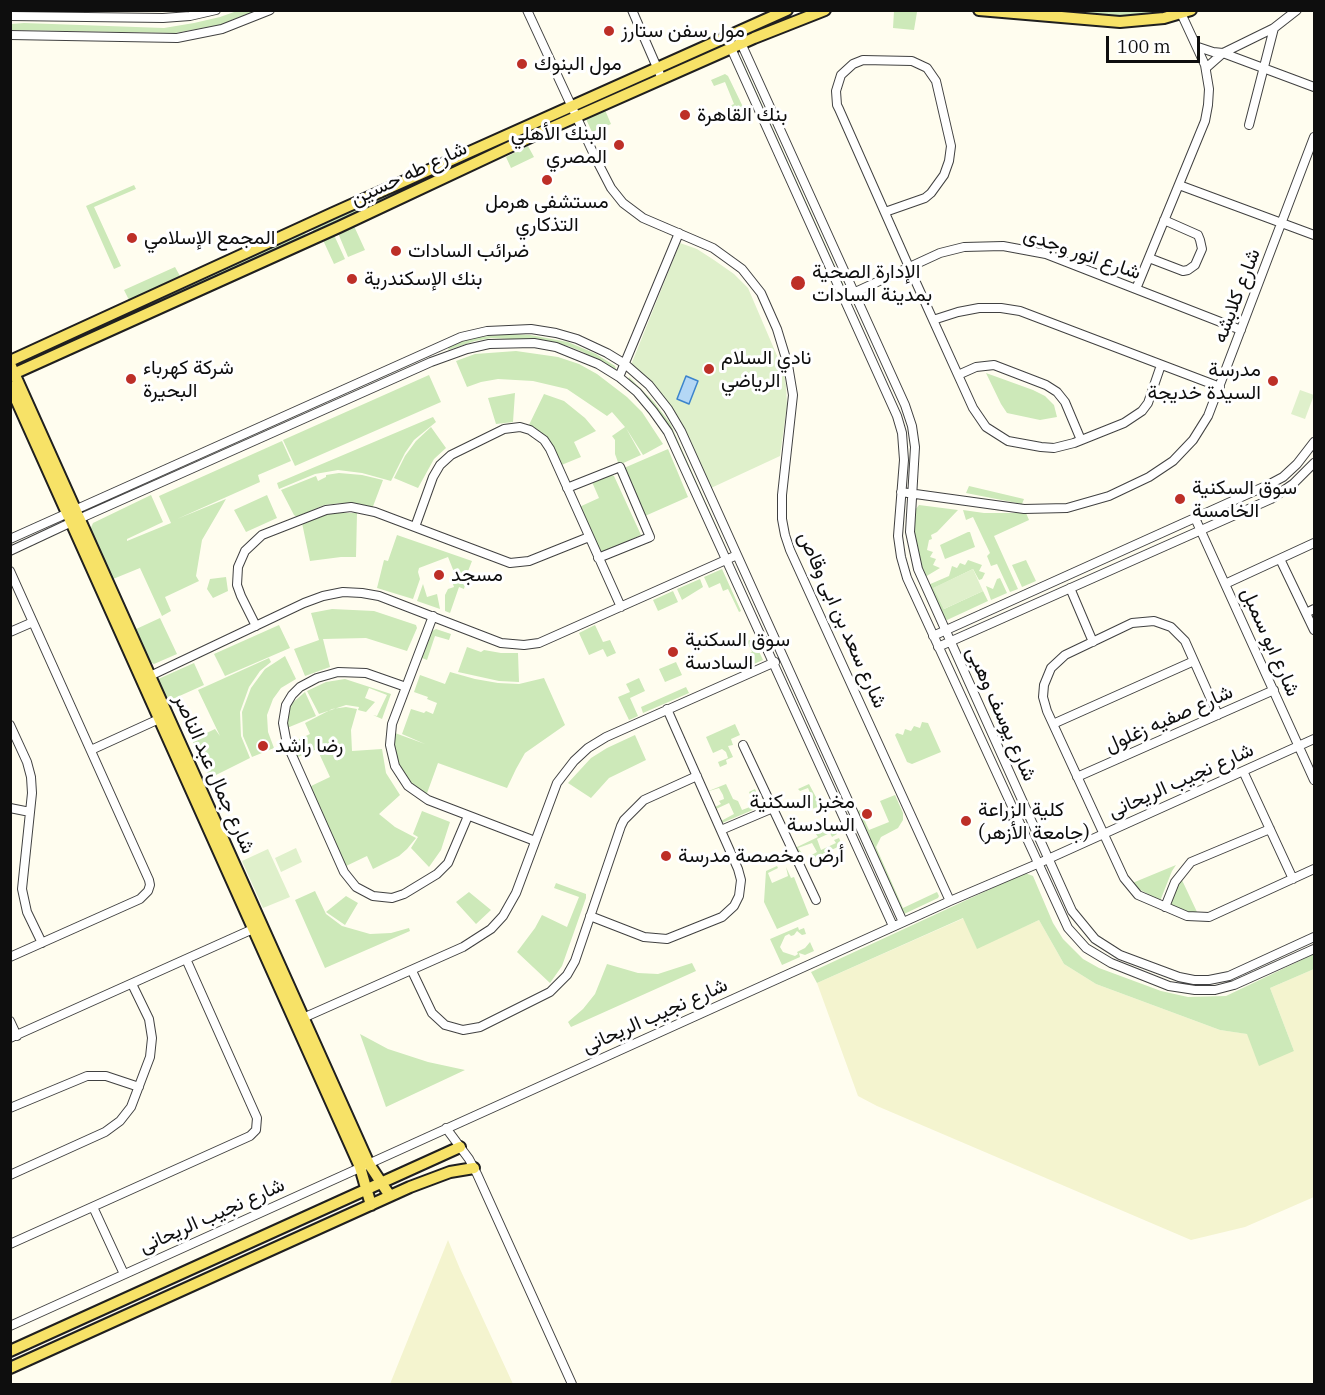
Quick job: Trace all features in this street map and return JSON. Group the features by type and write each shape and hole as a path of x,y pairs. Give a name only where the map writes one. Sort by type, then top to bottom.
{"main road":[{"name":"شارع طه حسين","path":"12,368 316,237 574,112 657,67 787,10"},
{"name":"شارع طه حسين","path":"12,368 310,224 574,112 662,79 825,10"},
{"path":"979,10 1120,22 1149,20 1184,12"},
{"path":"310,224 316,237"},
{"name":"شارع جمال عبد الناصر","path":"12,368 33,424 112,602 150,676 303,1017 343,1118"},
{"name":"شارع جمال عبد الناصر","path":"10,386 33,424"},
{"name":"شارع جمال عبد الناصر","path":"118,615 159,719 253,929 364,1166 365,1189 371,1205"},
{"path":"10,1351 460,1147"},
{"name":"شارع جمال عبد الناصر","path":"364,1166 382,1182 390,1196"},
{"path":"10,1368 390,1196 450,1172 474,1168"}],"street":[{"path":"10,16 44,13 163,18 190,16 216,10"},
{"path":"10,35 177,38 222,29 270,10"},
{"name":"شارع سعد بن ابى وقاص","path":"527,10 611,188 623,202 644,218 713,248 742,268 761,293 777,329 794,395 782,495 782,519 785,534 800,572 950,901"},
{"path":"632,10 662,79"},
{"path":"1206,68 1223,53 1274,28 1297,10"},
{"path":"1136,289 1207,114 1209,89 1206,68 1184,12"},
{"path":"1249,125 1274,28"},
{"name":"شارع يوسف وهبى","path":"731,35 900,424 904,451 898,525 901,557 911,588 1064,920 1086,948 1111,963 1169,986 1195,990 1234,986 1314,949"},
{"name":"شارع يوسف وهبى","path":"736,46 854,292 905,405 912,426 916,459 910,531 918,569 1072,911 1095,939 1120,955 1179,977 1202,980 1223,978 1314,937"},
{"path":"1198,47 1223,53 1314,87"},
{"path":"885,212 925,198 944,175 949,161 951,146 938,86 927,68 907,60 863,60 853,64 841,75 836,100 909,267 976,415 986,427 1003,439 1048,448 1060,447 1124,423 1142,411 1148,403 1161,365"},
{"name":"شارع كلابشه","path":"902,492 1035,510 1066,508 1097,501 1149,477 1181,454 1204,424 1220,387 1282,224 1311,155 1314,137"},
{"path":"1179,184 1314,235"},
{"path":"1149,258 1183,271 1196,265 1202,249 1198,235 1164,220"},
{"path":"619,377 679,233"},
{"name":"شارع انور وجدى","path":"844,297 952,249 1003,246 1046,254 1241,330"},
{"path":"933,320 969,309 1011,309 1030,314 1220,387"},
{"path":"10,551 75,516 439,345 487,331 531,329 577,339 625,364 649,385 668,409 681,432 903,922"},
{"path":"10,539 75,516 445,356 489,344 534,343 577,354 619,377 645,401 668,432 893,926"},
{"path":"439,345 445,356"},
{"path":"958,375 976,366 994,365 1046,385 1057,392 1065,402 1081,440"},
{"path":"415,527 430,483 445,460 457,450 504,429 525,428 540,436 550,449 621,607"},
{"name":"شارع يوسف وهبى","path":"933,636 1282,477 1297,464 1314,442"},
{"name":"شارع يوسف وهبى","path":"938,647 1279,494 1300,478 1314,463"},
{"path":"567,488 620,467 650,537 598,558"},
{"path":"256,626 241,596 237,579 242,556 257,538 318,512 342,507 367,510 510,563 529,561 589,537"},
{"name":"شارع ابو سمبل","path":"1195,518 1314,780"},
{"path":"1225,584 1314,543"},
{"path":"150,676 313,599 343,592 379,596 501,643 524,645 547,641 737,555"},
{"path":"1280,559 1314,630"},
{"path":"10,571 150,885 148,891 140,899 10,957"},
{"path":"1070,588 1093,642"},
{"path":"1306,613 1314,609"},
{"path":"434,616 391,731 391,752 395,766 408,786 421,796 535,841"},
{"path":"1218,715 1185,641 1177,631 1166,624 1154,621 1132,623 1060,658 1048,674 1044,685 1045,707 1077,777 1131,887 1143,898 1192,917 1209,917 1314,869"},
{"path":"10,632 33,622"},
{"path":"303,1017 412,971 471,943 497,923 516,893 553,792 562,775 588,748 606,737 784,658"},
{"path":"1053,724 1194,661"},
{"path":"406,687 366,673 338,672 317,678 300,687 289,699 284,711 283,723 287,744 344,873 356,887 373,896 392,898 404,894 437,874 448,863 468,816"},
{"name":"شارع صفيه زغلول","path":"1077,777 1274,690"},
{"path":"590,916 644,937 662,939 678,936 722,917 737,901 741,885 738,869 667,709"},
{"path":"91,750 159,719"},
{"path":"10,725 30,769 32,785 22,889 27,912 42,943"},
{"name":"شارع نجيب الريحانى","path":"10,1326 893,926 1314,739"},
{"path":"743,745 816,900"},
{"path":"1244,771 1293,879"},
{"path":"412,971 429,1008 440,1022 463,1030 480,1027 544,996 562,981 575,961 624,820 644,800 697,776"},
{"path":"10,808 30,812"},
{"path":"721,830 773,808"},
{"path":"1165,907 1174,882 1191,862 1270,829"},
{"path":"10,1021 14,1037 253,929"},
{"path":"10,1244 250,1136 256,1130 257,1118 186,959"},
{"path":"10,1175 113,1127 131,1107 150,1057 152,1038 149,1019 132,984"},
{"path":"10,1108 87,1076 106,1076 139,1087"},
{"path":"446,1128 474,1168 572,1384"},
{"path":"93,1207 124,1274"}],"green space":[{"path":"1163,10 1149,15 1115,18 1023,11"},
{"path":"237,11 256,11 224,24 175,33 11,30 11,24 24,23 164,28 220,17"},
{"path":"894,11 917,12 914,30 893,28"},
{"path":"738,56 741,58 844,286 837,282"},
{"path":"725,74 744,109 728,115 725,108 734,104 725,82 714,86 711,80"},
{"path":"605,110 611,124 592,132 586,119"},
{"path":"567,111 568,114 314,232 312,228"},
{"path":"528,146 534,157 511,168 506,157"},
{"path":"134,185 136,189 94,207 121,266 114,269 86,206"},
{"path":"354,226 365,250 348,257 338,233"},
{"path":"305,232 306,235 42,356 54,346"},
{"path":"334,235 345,259 334,264 323,240"},
{"name":"نادي السلام الرياضي","path":"680,243 697,249 714,260 734,274 748,288 784,372 786,385 787,406 780,456 711,488 682,424 654,386 631,365"},
{"path":"175,267 180,276 129,300 124,290"},
{"path":"511,334 568,342 596,354 616,369 613,371 583,352 568,346 531,340 491,338 448,350 449,347 469,338"},
{"path":"516,351 558,357 579,364 597,374 642,412 663,444 643,455 626,428 641,455 619,465 615,454 615,440 612,436 625,427 612,412 607,416 567,389 533,381 498,379 467,387 456,361 475,354"},
{"path":"986,373 1045,396 1054,405 1057,417 1040,420 1007,413"},
{"path":"429,375 441,402 295,466 283,440"},
{"path":"629,377 654,402 670,423 727,550 725,550 668,427 642,392 628,380"},
{"path":"1300,390 1314,395 1305,419 1291,414"},
{"path":"515,393 513,422 496,424 488,398"},
{"path":"544,394 564,401 585,418 596,431 574,442 581,457 559,466 552,451 528,427"},
{"path":"433,417 436,422 414,440 391,481 362,473 338,470 315,474 279,489 277,483"},
{"path":"431,427 446,448 434,459 418,488 394,478 405,456 416,441"},
{"path":"282,441 291,461 258,475 260,482 177,519 226,499 202,540 196,576 199,581 165,597 171,611 162,616 140,568 113,579 90,530 93,523 151,495 163,522 127,541 171,523 159,496"},
{"path":"668,449 688,497 645,516 624,468"},
{"path":"339,473 383,480 372,509 357,504 341,503 324,505 297,517 294,515 281,490 316,476 318,481 326,475"},
{"path":"610,474 614,476 641,535 598,555 577,508 599,498 592,482"},
{"path":"969,486 1024,499 1022,504 966,493"},
{"path":"267,495 277,518 246,532 234,510"},
{"path":"919,505 958,510 937,532 931,535 932,539 929,540 927,550 933,552 930,557 936,559 933,565 940,568 925,577 917,559 913,535 915,510"},
{"path":"963,510 984,513 1026,513 1029,520 994,536 1018,589 1010,592 997,564 991,566 987,556 990,553 973,517 966,520"},
{"path":"328,513 357,513 356,557 310,561 302,523"},
{"path":"970,532 975,547 945,559 940,545"},
{"path":"397,535 472,561 463,584 464,589 459,587 450,613 445,611 445,595 448,589 454,587 453,584 458,582 448,557 419,568 420,579 413,599 377,588 384,560 388,561"},
{"path":"968,560 982,565 979,571 985,573 979,580 973,569 934,588 944,609 983,591 988,601 947,620 942,618 928,585 949,576 952,566 957,568 960,563 965,565"},
{"path":"1026,560 1036,581 1022,587 1012,565"},
{"path":"722,569 741,611 739,612 728,589 723,591 720,583 709,588 704,577"},
{"path":"973,569 983,591 944,609 933,588"},
{"path":"226,577 228,591 213,598 207,589 210,579"},
{"path":"1000,578 1007,593 991,600 986,586 993,589 997,579"},
{"path":"700,579 703,587 682,600 677,589"},
{"path":"423,584 427,597 437,594 440,609 417,601"},
{"path":"673,591 678,602 658,611 653,600"},
{"path":"332,609 374,611 416,625 417,628 407,651 366,638 323,639 330,667 305,676 294,649 319,640 311,613"},
{"path":"160,618 177,654 154,664 148,661 134,630"},
{"path":"279,625 290,648 225,676 214,654"},
{"path":"595,625 603,642 610,640 616,653 607,657 603,649 589,655 579,633"},
{"path":"436,629 451,634 449,640 435,636 427,660 422,658 432,631"},
{"path":"753,639 763,660 738,671 735,665 746,661 744,656 752,652 747,641"},
{"path":"467,647 481,652 484,650 518,653 519,682 499,681 458,672"},
{"path":"285,656 296,679 281,688 273,699 267,715 268,732 274,748 252,757 243,736 242,712 251,688 265,669"},
{"path":"269,658 271,662 260,671 249,687 240,712 241,736 250,758 210,778 192,740 215,729 220,736 198,690"},
{"path":"676,662 682,675 665,682 659,669"},
{"path":"194,663 204,685 166,702 156,680"},
{"path":"450,672 498,683 519,684 544,678 565,725 525,753 507,788 438,763 426,796 415,790 401,774 392,750 395,733 425,744 402,734 411,709 433,714 437,703 414,692 420,675 445,684"},
{"path":"639,678 645,691 630,698 638,716 629,720 618,697 630,692 626,684"},
{"path":"345,679 391,694 382,719 373,715 377,716 387,695 369,688 365,698 375,702 366,712 358,710 359,707 346,705 319,714 307,691 326,682"},
{"path":"686,687 689,693 643,713 641,707"},
{"path":"305,692 316,716 287,728 286,712 290,705"},
{"path":"346,707 357,709 351,730 352,751 382,749 386,773 400,795 379,814 395,827 416,838 399,856 373,869 367,856 344,867 309,787 330,777 317,749 298,757 291,743 310,734 305,723 332,709"},
{"path":"922,722 928,723 941,752 912,764 907,762 895,735 897,733 903,735 905,729 911,731 914,726 920,728"},
{"path":"735,724 740,735 731,739 733,745 728,746 733,757 726,760 727,764 720,767 718,762 728,758 726,752 722,749 713,753 706,737"},
{"path":"635,735 646,760 609,778 591,798 568,783 591,758"},
{"path":"726,784 733,799 738,801 742,810 755,805 749,792 755,789 762,806 722,823 721,821 734,814 729,803 716,809 715,807 721,804 719,801 724,799 719,788 706,792"},
{"path":"809,784 823,805 809,810 803,808 801,802 812,797 808,788 800,791 798,789"},
{"path":"895,795 903,813 903,820 898,828 881,837 876,847 903,908 937,892 939,896 904,914 855,812 860,810 869,830 889,822 880,801"},
{"path":"422,811 450,822 441,850 429,867 411,848 418,837 413,834"},
{"path":"829,824 837,834 832,837 830,833 817,839 821,850 836,843 834,840 839,838 842,845 810,860 808,857 817,852 812,843 798,848 802,853 798,857 795,848 818,837 816,834 828,828"},
{"path":"296,848 302,862 281,872 275,858"},
{"path":"268,849 290,897 263,908 242,861"},
{"path":"1176,865 1160,901 1130,884"},
{"path":"777,866 778,868 768,873 772,883 788,876 786,867 791,878 794,877 809,915 777,929 764,902 766,871"},
{"path":"1025,873 1033,876 1053,923 1063,939 1083,959 1099,968 1161,991 1188,997 1226,996 1314,954 1314,969 1270,988 1294,1051 1259,1066 1247,1034 1220,1030 1096,984 1064,964 1039,920 977,949 963,918 817,983 811,972"},
{"path":"1181,878 1197,912 1188,912 1169,905"},
{"path":"556,883 586,894 586,898 562,966 550,983 517,952 542,915 567,927 579,897 554,888"},
{"path":"315,891 326,914 342,926 370,934 391,933 409,928 410,931 325,968 295,900"},
{"path":"469,892 491,910 476,924 456,902"},
{"path":"346,896 358,903 345,925 326,912"},
{"path":"964,918 977,948 1039,920 1064,964 1096,984 1220,1030 1248,1034 1294,1051 1270,988 1314,969 1314,1197 1245,1227 1191,1240 858,1096 817,983"},
{"path":"798,927 799,930 804,928 806,934 802,935 797,931 794,935 785,936 780,947 783,952 795,956 810,942 814,951 805,955 799,953 800,957 782,965 770,939"},
{"path":"692,963 696,971 571,1027 568,1022 595,994 607,964 638,973 658,974"},
{"path":"360,1034 388,1049 428,1062 465,1070 386,1107"},
{"path":"448,1240 460,1269 513,1384 390,1384"}],"water":[{"path":"686,376 698,381 689,404 677,399"}],"place":[{"name":"مول سفن ستارز","path":"609,31"},
{"name":"مول البنوك","path":"522,64"},
{"name":"بنك القاهرة","path":"685,115"},
{"name":"البنك الأهلي المصري","path":"619,145"},
{"name":"مستشفى هرمل التذكاري","path":"547,180"},
{"name":"المجمع الإسلامي","path":"132,238"},
{"name":"ضرائب السادات","path":"396,251"},
{"name":"بنك الإسكندرية","path":"352,279"},
{"name":"الإدارة الصحية بمدينة السادات","path":"798,283"},
{"name":"نادي السلام الرياضي","path":"709,369"},
{"name":"شركة كهرباء البحيرة","path":"131,379"},
{"name":"مدرسة السيدة خديجة","path":"1273,381"},
{"name":"سوق السكنية الخامسة","path":"1180,499"},
{"name":"مسجد","path":"439,575"},
{"name":"سوق السكنية السادسة","path":"673,652"},
{"name":"رضا راشد","path":"263,746"},
{"name":"مخبز السكنية السادسة","path":"867,814"},
{"name":"كلية الزراعة (جامعة الأزهر)","path":"966,821"},
{"name":"أرض مخصصة مدرسة","path":"666,856"}]}
